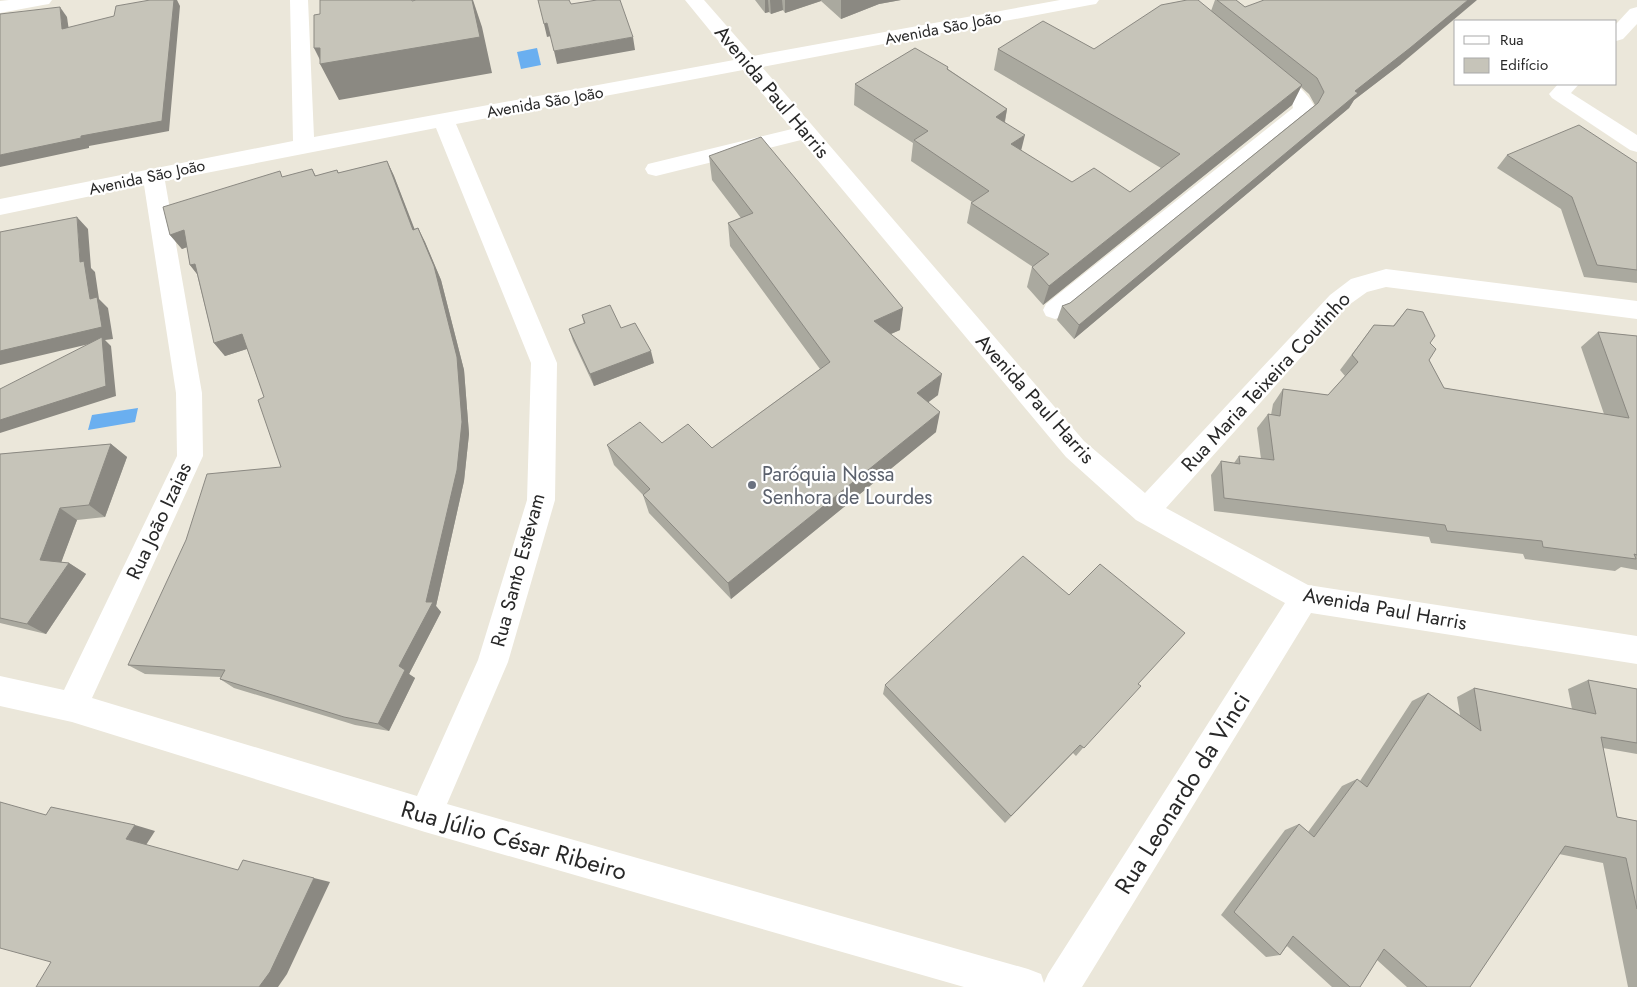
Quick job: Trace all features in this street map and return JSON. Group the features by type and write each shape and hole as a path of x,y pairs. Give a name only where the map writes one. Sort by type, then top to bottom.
{"street":[{"path":"0,7 43,0"},
{"path":"299,0 304,146"},
{"name":"Avenida Paul Harris","path":"694,0 1074,449 1146,511 1304,598 1637,650"},
{"name":"Avenida São João","path":"0,207 304,146 749,65 1090,0"},
{"path":"1617,34 1637,13"},
{"path":"1055,310 1301,112 1304,106 1301,99 1256,63"},
{"path":"1568,85 1559,94 1637,145"},
{"name":"Rua Santo Estevam","path":"425,815 493,662 541,500 544,363 444,121"},
{"path":"656,170 806,132"},
{"name":"Rua João Izaias","path":"72,707 190,456 189,393 153,176"},
{"name":"Rua Maria Teixeira Coutinho","path":"1146,511 1338,301 1359,285 1386,278 1637,310"},
{"name":"Rua Leonardo da Vinci","path":"1060,987 1304,598"},
{"name":"Rua Júlio César Ribeiro","path":"0,691 72,707 425,815 1028,987"}],"water":[{"path":"537,48 541,65 521,69 517,52"},
{"path":"138,408 135,422 88,430 92,415"}],"building":[{"path":"150,0 174,0 162,121 81,136 81,138 0,155 0,14 60,7 62,29 114,16 116,6"},
{"path":"320,0 472,0 480,37 320,64 320,48 314,48 314,15 320,14"},
{"path":"538,0 569,0 571,4 597,0 620,0 633,37 554,51 547,23 544,24"},
{"path":"1198,0 1302,85 1049,286 1032,267 1049,254 971,203 989,191 914,140 928,131 855,84 915,48 948,67 947,69 1007,109 996,117 1025,135 1011,144 1072,182 1094,168 1130,192 1180,154 998,49 1043,21 1094,49 1161,5"},
{"path":"1217,0 1236,0 1245,7 1264,0 1468,0 1355,91 1358,93 1079,325 1062,306 1070,303 1318,103 1324,92 1317,78"},
{"path":"1579,125 1637,163 1637,270 1597,265 1572,197 1507,155"},
{"path":"761,137 903,308 874,321 942,374 917,393 940,412 728,583 643,495 650,489 607,445 640,422 662,443 688,424 712,448 830,362 728,223 753,213 709,156"},
{"path":"387,161 413,230 418,228 434,266 457,357 462,422 457,470 426,602 433,602 399,666 405,670 378,724 344,717 220,679 225,670 128,665 186,540 207,474 281,467 258,400 264,397 242,334 214,343 195,264 190,265 184,230 170,235 163,207 280,171 282,177 312,169 315,176 337,170 338,173"},
{"path":"77,217 80,262 84,261 90,299 97,297 102,327 0,351 0,232"},
{"path":"610,305 621,328 635,323 651,351 590,374 569,329 585,323 582,315"},
{"path":"1407,309 1423,312 1435,336 1430,343 1436,349 1429,360 1444,388 1629,418 1598,332 1637,336 1637,555 1634,554 1636,559 1543,547 1542,541 1447,531 1445,525 1224,498 1221,461 1240,464 1239,456 1274,460 1268,414 1280,416 1283,389 1328,395 1358,362 1352,355 1374,325 1394,326"},
{"path":"102,337 106,386 0,420 0,389"},
{"path":"111,444 89,505 60,508 40,560 69,563 27,624 0,618 0,454"},
{"path":"1023,556 1069,595 1100,564 1185,633 1138,684 1141,686 1084,748 1080,745 1011,816 885,685"},
{"path":"1588,680 1637,689 1637,743 1601,737 1617,817 1637,821 1637,909 1626,858 1565,846 1470,987 1427,987 1384,949 1360,987 1350,987 1293,936 1280,955 1234,912 1299,824 1314,837 1357,779 1367,787 1428,693 1481,731 1474,688 1596,714"},
{"path":"0,802 46,815 51,807 135,825 126,839 238,870 243,860 314,878 270,972 259,987 36,987 51,962 0,948"}],"place":[{"name":"Paróquia Nossa Senhora de Lourdes","path":"752,485"}]}
